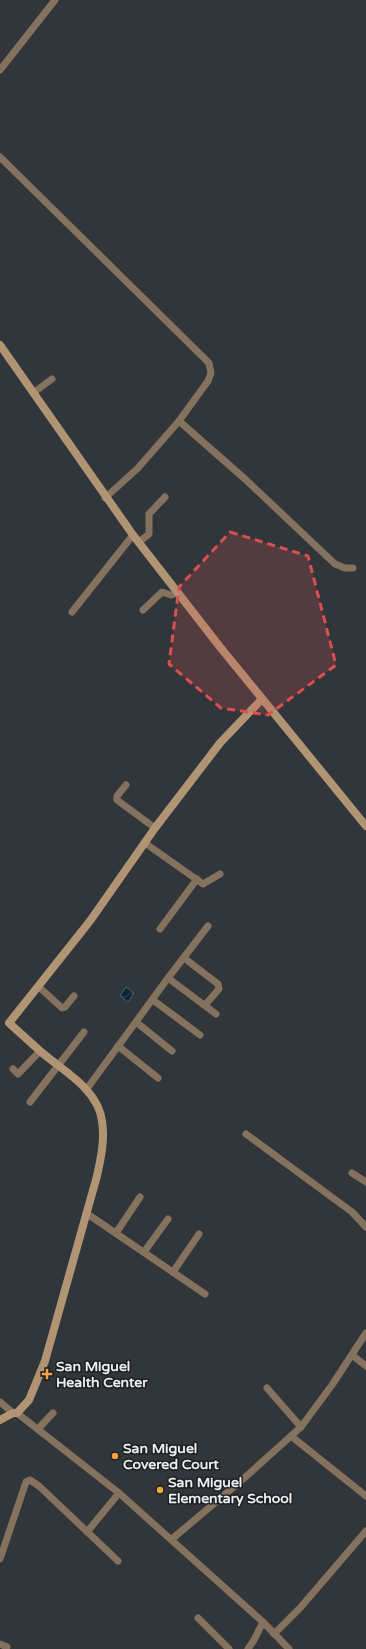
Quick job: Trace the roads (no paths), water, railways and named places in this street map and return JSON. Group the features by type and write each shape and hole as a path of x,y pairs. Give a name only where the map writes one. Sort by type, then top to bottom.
{"street":[{"path":"0,70 55,0"},
{"path":"0,157 209,363 211,373 208,381 179,421 138,468 105,498"},
{"path":"0,345 105,498 133,535 220,647 335,790 366,826"},
{"path":"33,393 52,379"},
{"path":"179,421 245,479 335,564 345,568 353,568"},
{"path":"139,542 149,534 148,517 150,512 165,497"},
{"path":"72,612 133,535"},
{"path":"143,610 162,592 171,595 178,593"},
{"path":"0,1420 15,1413 29,1400 45,1361 101,1158 102,1121 97,1104 86,1090 10,1023 90,921 146,843 155,828 220,743 262,699"},
{"path":"126,785 117,796 117,800 155,828"},
{"path":"146,843 204,884 220,874"},
{"path":"160,930 196,879"},
{"path":"86,1090 208,926"},
{"path":"184,958 218,984 219,989 205,1006"},
{"path":"168,978 216,1014"},
{"path":"39,987 62,1008 66,1007 74,996"},
{"path":"153,1000 200,1035"},
{"path":"136,1022 172,1051"},
{"path":"30,1102 84,1032"},
{"path":"118,1046 158,1078"},
{"path":"13,1069 18,1074 40,1051"},
{"path":"246,1134 352,1212 366,1227"},
{"path":"352,1173 366,1182"},
{"path":"116,1233 140,1197"},
{"path":"86,1213 205,1294"},
{"path":"144,1252 168,1219"},
{"path":"173,1272 199,1234"},
{"path":"172,1539 292,1436 332,1385 366,1333"},
{"path":"352,1355 366,1366"},
{"path":"267,1388 300,1427"},
{"path":"0,1402 38,1429 119,1493 263,1622 289,1649"},
{"path":"38,1429 52,1413"},
{"path":"292,1436 366,1496"},
{"path":"0,1558 26,1482 30,1480 39,1486 118,1561"},
{"path":"87,1532 119,1493"},
{"path":"274,1634 300,1608 366,1532"},
{"path":"198,1618 228,1649"},
{"path":"248,1649 263,1622"}],"water":[{"path":"126,987 134,993 128,1002 120,996"}],"place":[{"name":"San Miguel Health Center","path":"47,1374"},
{"name":"San Miguel Covered Court","path":"115,1456"},
{"name":"San Miguel Elementary School","path":"160,1490"}]}
